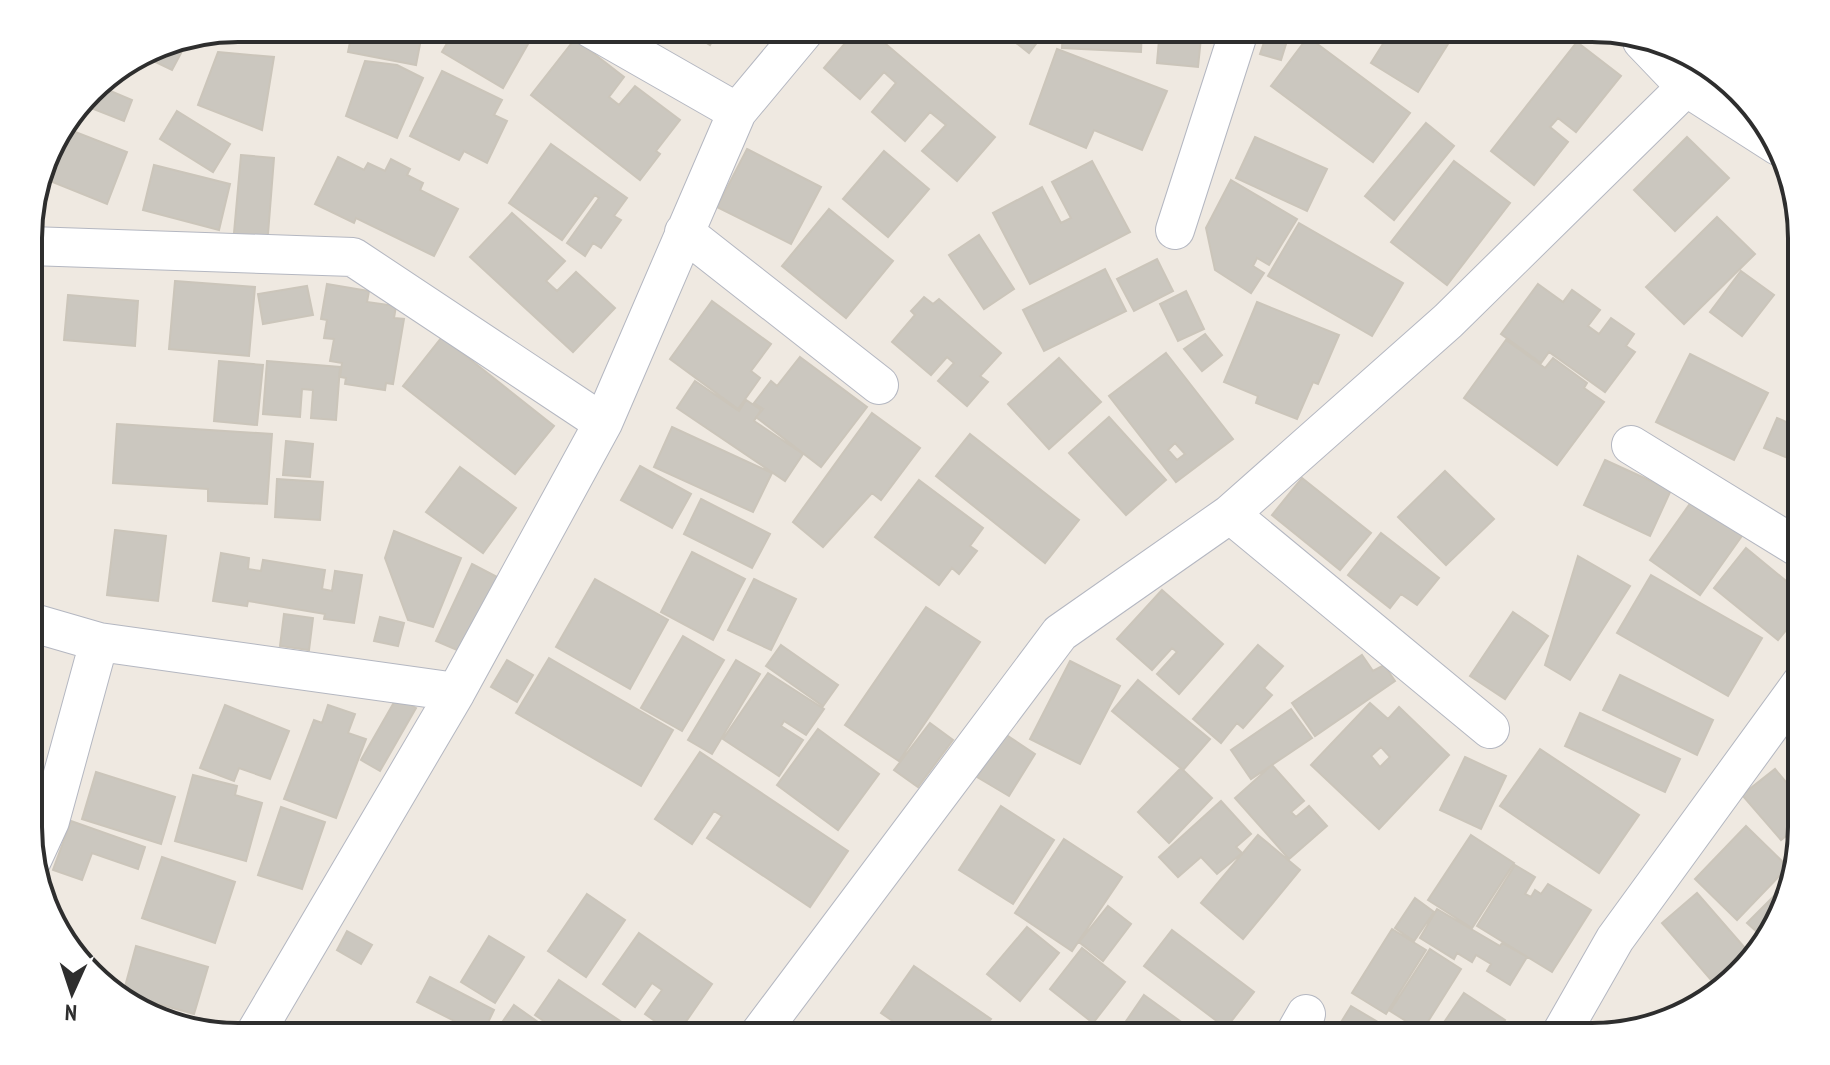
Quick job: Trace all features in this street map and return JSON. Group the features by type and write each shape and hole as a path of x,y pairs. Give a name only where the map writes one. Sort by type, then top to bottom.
{"street":[{"path":"614,42 737,112"},
{"path":"261,1023 456,692 603,423 737,112 795,42"},
{"path":"1175,230 1235,42"},
{"path":"1653,52 1686,87 1756,132"},
{"path":"768,1023 1060,633 1230,514 1448,321 1686,87"},
{"path":"684,232 879,385"},
{"path":"42,246 353,257 603,423"},
{"path":"1631,445 1788,541"},
{"path":"1230,514 1490,729"},
{"path":"42,625 99,642 456,692"},
{"path":"43,837 50,821 99,642"},
{"path":"1567,1023 1615,939 1788,701"}],"building":[{"path":"350,42 420,42 416,65 348,52"},
{"path":"448,42 529,42 503,88 442,52"},
{"path":"573,42 579,42 624,77 609,97 619,105 635,86 680,120 656,151 660,154 640,180 531,95"},
{"path":"846,42 883,42 995,137 957,181 922,151 946,125 930,112 905,141 872,112 896,83 884,72 860,99 824,68"},
{"path":"1015,42 1037,42 1029,53"},
{"path":"1062,42 1141,42 1141,52 1062,48"},
{"path":"1159,42 1201,42 1198,67 1157,63"},
{"path":"1264,42 1287,42 1281,60 1260,54"},
{"path":"1304,42 1315,42 1410,113 1373,162 1271,86"},
{"path":"1384,42 1449,42 1418,92 1371,63"},
{"path":"1577,42 1621,76 1576,132 1558,118 1550,127 1568,142 1534,185 1491,151"},
{"path":"1057,49 1167,91 1142,150 1094,130 1086,148 1030,124"},
{"path":"183,50 172,70 153,61"},
{"path":"218,52 274,57 262,130 198,105"},
{"path":"365,61 397,65 423,78 397,138 346,116"},
{"path":"442,71 502,100 494,115 507,121 487,163 464,151 459,160 410,136"},
{"path":"109,91 132,100 124,121 92,108"},
{"path":"177,111 230,144 213,172 160,139"},
{"path":"1426,123 1454,146 1394,220 1365,196"},
{"path":"74,131 127,152 107,204 51,181"},
{"path":"1255,137 1327,169 1307,211 1236,178"},
{"path":"1687,137 1729,178 1675,231 1634,190"},
{"path":"551,144 627,198 614,216 621,220 601,248 593,243 585,256 567,243 599,198 595,195 562,240 509,203"},
{"path":"747,149 821,187 791,244 717,207"},
{"path":"884,151 929,189 888,237 843,199"},
{"path":"241,155 274,158 267,247 233,244"},
{"path":"338,157 364,170 368,163 385,171 391,159 410,169 407,175 423,183 420,190 458,209 434,256 356,218 354,223 315,204"},
{"path":"1092,161 1130,232 1030,284 993,213 1042,187 1061,223 1071,218 1052,182"},
{"path":"1454,161 1510,203 1447,285 1391,242"},
{"path":"154,165 230,184 219,230 143,210"},
{"path":"1231,180 1297,219 1269,265 1257,258 1253,266 1264,273 1251,293 1215,270 1206,228"},
{"path":"829,209 893,261 846,318 782,266"},
{"path":"512,213 565,261 546,281 557,291 576,272 615,308 573,352 470,257"},
{"path":"1717,217 1755,254 1684,324 1646,287"},
{"path":"1299,223 1403,283 1372,336 1268,276"},
{"path":"979,235 1014,289 984,309 949,255"},
{"path":"1157,259 1173,291 1134,311 1117,279"},
{"path":"1105,269 1126,311 1044,351 1023,310"},
{"path":"1741,271 1774,295 1742,336 1710,312"},
{"path":"175,281 255,287 249,356 169,349"},
{"path":"327,284 369,291 367,302 396,306 394,318 404,319 393,384 386,383 385,390 345,384 346,378 340,377 342,363 330,361 334,339 324,338 327,320 321,319"},
{"path":"1538,284 1563,302 1572,290 1600,310 1588,326 1599,334 1611,318 1634,334 1626,346 1635,352 1605,392 1549,352 1541,363 1501,334"},
{"path":"307,286 313,315 263,324 258,294"},
{"path":"1186,291 1204,329 1178,341 1160,304"},
{"path":"68,295 138,301 135,346 64,340"},
{"path":"924,297 933,304 939,299 1001,353 980,376 988,382 967,406 938,381 954,363 947,357 931,375 892,342 915,315 911,311"},
{"path":"712,301 771,344 751,371 760,378 738,409 670,359"},
{"path":"1257,302 1339,335 1318,384 1313,382 1297,419 1256,403 1258,396 1224,382"},
{"path":"1205,334 1222,355 1202,371 1184,349"},
{"path":"442,337 554,426 515,474 403,386"},
{"path":"1506,340 1545,368 1553,358 1587,383 1584,388 1604,402 1557,465 1464,398"},
{"path":"1166,353 1233,439 1176,482 1109,396","holes":["1175,443 1185,454 1177,460 1168,450"]},
{"path":"1690,354 1768,393 1734,460 1656,422"},
{"path":"800,357 867,407 821,467 756,417 763,409 754,403 771,381 777,386"},
{"path":"1059,358 1101,402 1049,449 1008,404"},
{"path":"219,361 263,365 257,425 214,421"},
{"path":"267,361 340,367 336,420 311,418 313,390 302,389 300,417 263,414"},
{"path":"695,381 739,411 746,400 761,410 754,421 803,454 785,481 677,408"},
{"path":"872,413 920,448 881,500 872,493 823,547 793,522"},
{"path":"1109,417 1166,480 1126,515 1069,453"},
{"path":"1777,418 1788,423 1788,458 1764,448"},
{"path":"117,424 272,434 267,504 208,501 208,489 113,483"},
{"path":"672,427 772,473 753,512 654,467"},
{"path":"970,434 1079,520 1045,563 936,476"},
{"path":"286,441 313,444 310,477 283,475"},
{"path":"1605,460 1671,490 1650,536 1584,505"},
{"path":"640,466 691,494 672,528 621,500"},
{"path":"460,467 516,508 483,553 426,512"},
{"path":"1445,471 1494,519 1446,565 1398,517"},
{"path":"1302,478 1371,533 1340,570 1272,515"},
{"path":"277,479 323,482 320,520 275,517"},
{"path":"919,480 983,528 970,546 977,551 959,574 952,568 939,585 875,537"},
{"path":"1694,498 1744,533 1700,595 1650,560"},
{"path":"701,499 770,534 752,568 684,534"},
{"path":"115,530 166,536 158,601 107,595"},
{"path":"394,531 461,558 433,627 408,620 385,558"},
{"path":"1381,533 1439,578 1417,605 1401,594 1390,608 1348,575"},
{"path":"1746,548 1788,582 1788,628 1778,640 1714,588"},
{"path":"692,552 745,579 713,640 661,612"},
{"path":"221,553 249,558 248,569 261,571 263,560 325,570 322,589 332,591 335,571 362,575 354,623 324,619 325,614 248,601 247,606 213,601"},
{"path":"1578,556 1630,586 1570,680 1545,665"},
{"path":"472,564 499,578 464,653 436,641"},
{"path":"1651,575 1762,638 1728,696 1617,633"},
{"path":"595,579 668,620 630,689 556,647"},
{"path":"754,579 796,599 771,650 728,630"},
{"path":"1162,590 1223,644 1179,694 1157,674 1177,652 1172,648 1152,670 1117,639"},
{"path":"926,607 980,642 899,761 845,725"},
{"path":"1513,612 1548,636 1505,699 1470,676"},
{"path":"284,614 313,618 309,650 280,646"},
{"path":"380,617 404,623 398,646 374,641"},
{"path":"683,636 724,660 682,731 641,708"},
{"path":"781,645 838,685 823,706 766,666"},
{"path":"1258,645 1283,666 1264,688 1272,695 1243,728 1237,723 1221,743 1193,719"},
{"path":"1362,655 1373,671 1384,665 1395,681 1315,736 1292,703"},
{"path":"549,658 673,730 641,786 516,713"},
{"path":"507,660 533,675 517,702 491,687"},
{"path":"736,660 760,674 712,754 688,740"},
{"path":"1070,661 1120,686 1080,764 1030,739"},
{"path":"768,673 824,709 806,735 784,721 781,726 803,740 779,776 723,739"},
{"path":"1620,675 1713,720 1697,755 1603,710"},
{"path":"1138,680 1210,739 1183,770 1112,711"},
{"path":"397,697 416,708 380,771 361,760"},
{"path":"1370,703 1388,719 1399,707 1449,755 1379,829 1311,765","holes":["1381,747 1390,757 1380,767 1371,756"]},
{"path":"225,705 289,731 270,779 239,768 234,781 200,768"},
{"path":"328,705 355,714 348,733 366,739 336,818 284,799 314,720 322,723"},
{"path":"1291,709 1312,738 1251,779 1231,750"},
{"path":"1580,713 1680,759 1665,792 1565,746"},
{"path":"930,723 953,740 918,787 894,770"},
{"path":"818,729 879,774 838,830 777,785"},
{"path":"1005,734 1035,754 1009,796 977,777"},
{"path":"1540,749 1639,815 1599,873 1500,806"},
{"path":"700,752 848,851 810,907 707,838 722,816 714,811 692,844 655,819"},
{"path":"1465,757 1506,776 1481,829 1440,810"},
{"path":"1272,765 1304,801 1291,812 1296,817 1309,806 1327,826 1289,859 1235,798"},
{"path":"1181,768 1212,798 1169,843 1138,812"},
{"path":"1775,769 1788,784 1788,834 1781,840 1742,795"},
{"path":"96,772 175,797 161,844 82,819"},
{"path":"193,775 237,786 235,795 262,803 246,861 175,841"},
{"path":"1221,801 1251,834 1236,847 1242,853 1217,874 1201,857 1178,877 1159,857"},
{"path":"1001,806 1054,840 1013,904 959,870"},
{"path":"281,807 325,822 302,889 258,875"},
{"path":"71,821 145,847 138,869 92,853 82,880 53,870"},
{"path":"1746,826 1784,863 1782,873 1737,920 1695,879"},
{"path":"1258,835 1300,870 1243,939 1201,903"},
{"path":"1471,835 1514,863 1472,928 1428,900"},
{"path":"1064,839 1122,877 1072,951 1015,913"},
{"path":"162,857 235,882 215,943 142,918"},
{"path":"1515,865 1535,877 1525,894 1531,897 1535,890 1541,894 1548,884 1591,910 1552,972 1477,926"},
{"path":"1697,893 1745,948 1731,966 1712,981 1662,923"},
{"path":"587,894 625,920 586,977 548,951"},
{"path":"1776,894 1757,932 1747,923"},
{"path":"1415,898 1434,912 1414,941 1395,928"},
{"path":"1108,906 1131,924 1103,961 1079,942"},
{"path":"1437,909 1500,946 1502,943 1527,957 1510,985 1487,971 1491,964 1476,955 1472,962 1457,953 1454,959 1420,938"},
{"path":"1027,927 1059,953 1020,1001 987,974"},
{"path":"1392,929 1426,950 1386,1014 1352,993"},
{"path":"1172,930 1254,992 1230,1023 1219,1023 1144,966"},
{"path":"347,931 372,945 361,964 337,950"},
{"path":"639,933 712,984 685,1023 658,1023 645,1014 662,990 652,983 635,1007 603,984"},
{"path":"489,936 524,957 495,1003 461,982"},
{"path":"136,946 208,967 194,1014 149,1001 125,986"},
{"path":"1082,948 1125,982 1093,1023 1050,989"},
{"path":"1430,949 1461,969 1427,1023 1409,1023 1390,1011"},
{"path":"914,966 991,1019 988,1023 896,1023 881,1013"},
{"path":"430,977 494,1010 488,1023 458,1023 417,1002"},
{"path":"559,980 623,1023 547,1023 535,1015"},
{"path":"1464,993 1505,1020 1503,1023 1444,1023"},
{"path":"1144,995 1183,1023 1125,1023"},
{"path":"514,1005 539,1023 502,1023"},
{"path":"1351,1006 1380,1023 1341,1023"}]}
